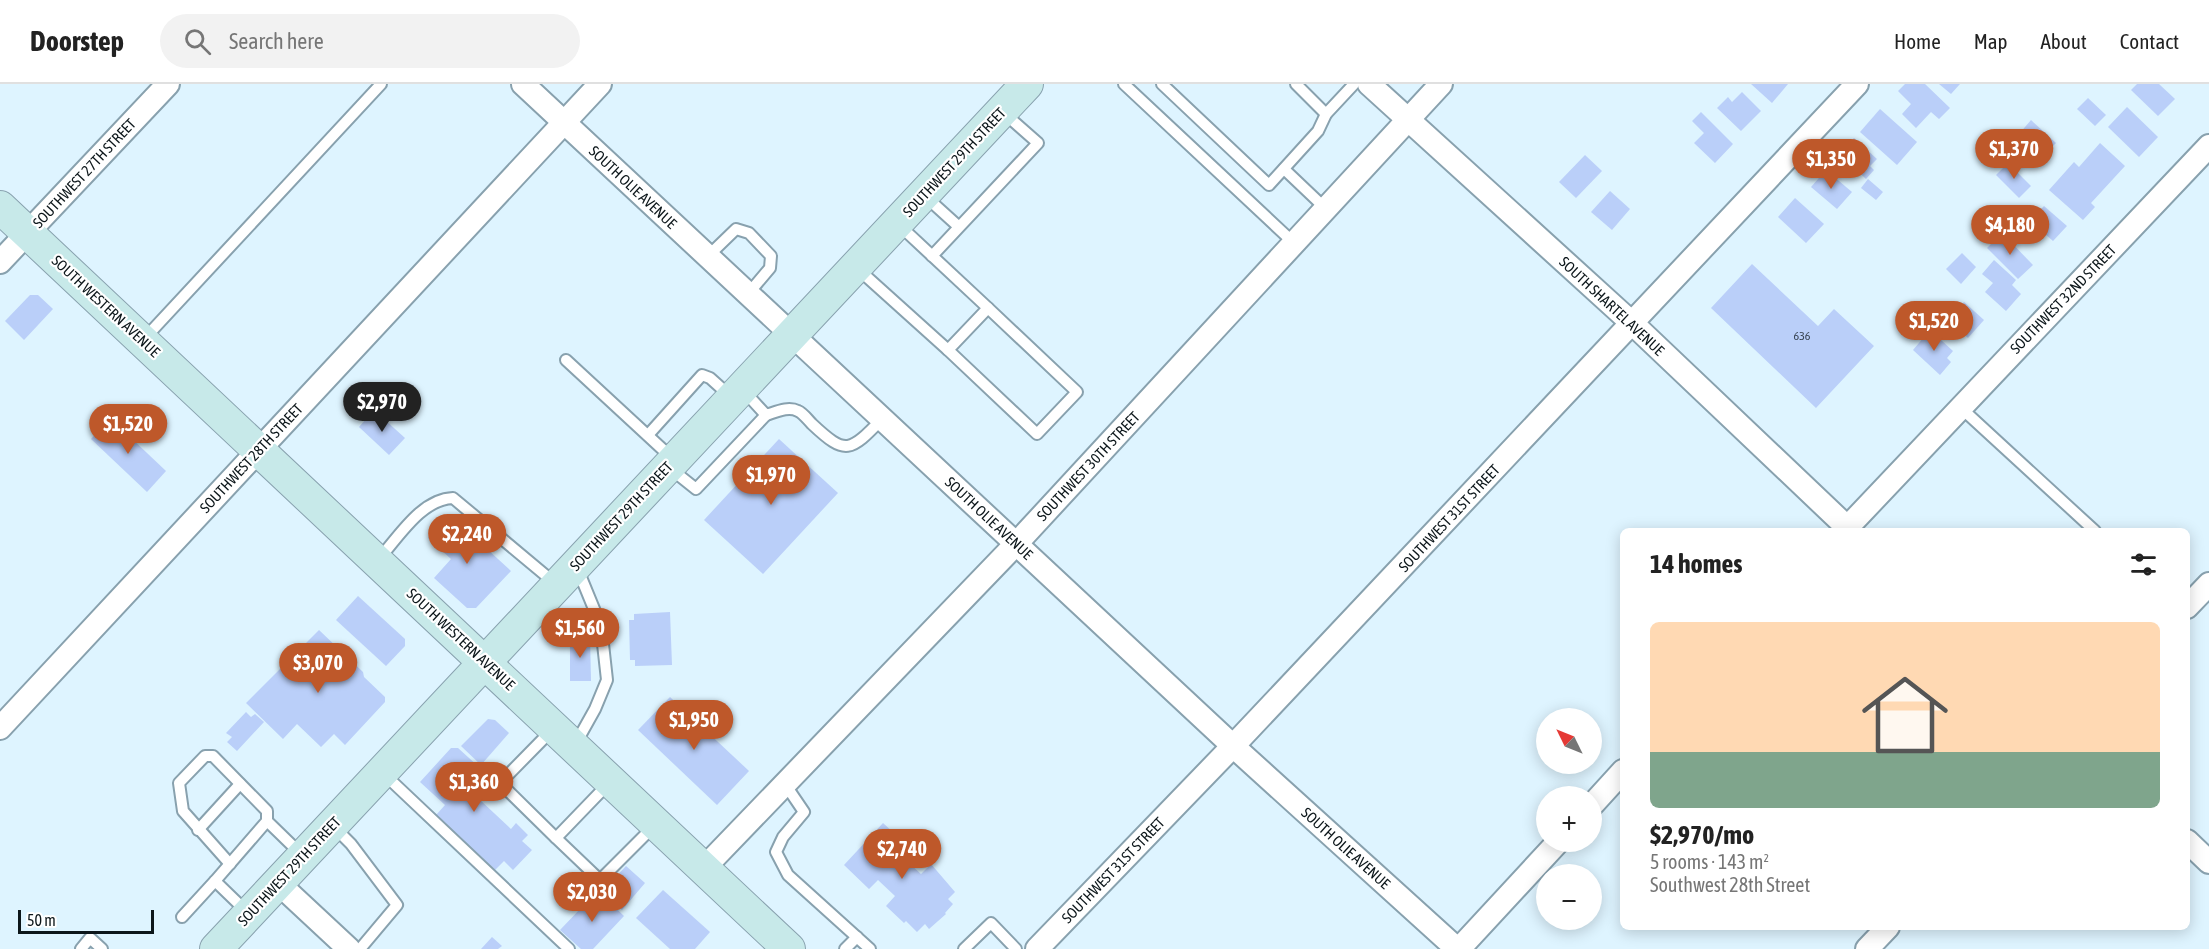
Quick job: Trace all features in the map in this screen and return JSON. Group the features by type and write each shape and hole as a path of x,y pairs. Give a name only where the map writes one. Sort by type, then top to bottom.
{"main road":[{"name":"SOUTHWEST 29TH STREET","path":"216,949 1027,84"},
{"name":"SOUTH WESTERN AVENUE","path":"0,207 789,949"}],"street":[{"name":"SOUTHWEST 27TH STREET","path":"0,262 168,84"},
{"name":"SOUTH OLIE AVENUE","path":"523,84 1233,746 1458,949"},
{"name":"SOUTHWEST 28TH STREET","path":"0,728 600,84"},
{"name":"SOUTH SHARTEL AVENUE","path":"1369,84 1633,324 1846,528"},
{"name":"SOUTHWEST 30TH STREET","path":"704,868 1016,544 1441,84"},
{"name":"SOUTHWEST 31ST STREET","path":"1037,949 1233,746 1857,84"},
{"name":"SOUTHWEST 32ND STREET","path":"1850,528 1960,406 2209,146"},
{"path":"2190,604 2209,584"},
{"path":"1602,794 1620,774"},
{"path":"2190,844 2209,862"},
{"path":"1458,949 1549,852"},
{"path":"278,882 349,949"},
{"path":"1867,949 1885,930"}],"lane":[{"path":"142,340 381,84"},
{"path":"1124,84 1294,243"},
{"path":"1162,84 1269,185 1318,131 1326,114 1354,84"},
{"path":"1296,84 1326,114"},
{"path":"932,256 1038,143 1002,112"},
{"path":"1284,169 1325,208"},
{"path":"923,195 958,226"},
{"path":"855,267 1037,434 1077,392 897,223"},
{"path":"707,257 736,229 749,233 771,256 770,268 748,294"},
{"path":"948,350 988,308"},
{"path":"566,360 648,435 696,489 766,415 785,409 798,411 834,444 844,447 860,441 882,419"},
{"path":"648,435 702,375 737,393 766,415"},
{"path":"1960,406 2093,528"},
{"path":"377,560 425,508 441,498 453,498 566,574 601,626 606,680 595,710 564,737 500,783 600,880 656,823"},
{"path":"182,916 215,881 230,864 267,821 267,811 213,756 205,756 179,783 183,811 230,864"},
{"path":"382,771 569,949"},
{"path":"556,838 611,781"},
{"path":"198,830 240,784"},
{"path":"785,784 804,812 783,837 776,852 788,874 870,949"},
{"path":"267,821 303,856"},
{"path":"332,825 351,844 397,905 360,949"},
{"path":"215,881 249,913"},
{"path":"964,949 991,923 1016,949"},
{"path":"845,949 857,937"},
{"path":"81,949 90,938 102,949"}],"building":[{"path":"1751,84 1788,84 1772,103"},
{"path":"1905,84 1925,84 1950,108 1939,119 1931,112 1916,128 1902,114 1911,104 1898,91"},
{"path":"1939,84 1960,84 1951,94"},
{"path":"2137,84 2159,84 2175,99 2158,116 2131,90"},
{"path":"1742,92 1761,111 1741,131 1717,108 1728,97 1732,102"},
{"path":"2088,98 2106,115 2095,126 2077,109"},
{"path":"2127,107 2158,137 2139,157 2108,127"},
{"path":"1880,109 1917,142 1897,165 1860,132"},
{"path":"1701,112 1733,144 1715,163 1694,143 1704,133 1692,121"},
{"path":"2031,120 2056,143 2043,156 2019,134"},
{"path":"1854,138 1877,159 1870,166 1874,170 1866,179 1839,153"},
{"path":"2100,143 2125,166 2091,203 2095,207 2083,220 2049,190 2074,162 2079,167"},
{"path":"1585,155 1602,171 1576,198 1559,182"},
{"path":"2008,163 2031,186 2019,198 1996,175"},
{"path":"1826,170 1852,192 1837,209 1811,187"},
{"path":"1868,179 1883,192 1876,200 1861,188"},
{"path":"1610,191 1630,209 1612,230 1591,212"},
{"path":"1795,198 1824,224 1806,243 1778,217"},
{"path":"2044,206 2067,226 2053,241 2030,221"},
{"path":"2002,233 2033,265 2018,279 1987,248"},
{"path":"1962,253 1976,267 1961,284 1946,269"},
{"path":"1994,260 2016,280 2012,285 2021,294 2006,311 1985,292 1993,283 1982,274"},
{"path":"1752,264 1818,326 1834,309 1874,346 1816,408 1711,308"},
{"path":"30,295 38,295 53,309 24,340 5,321"},
{"path":"1964,302 1984,320 1968,338 1948,320"},
{"path":"1930,330 1953,351 1947,358 1951,362 1940,375 1913,350"},
{"path":"374,410 405,438 389,455 359,427"},
{"path":"110,418 166,471 147,492 91,439"},
{"path":"779,439 838,493 763,574 704,520"},
{"path":"450,515 511,571 476,608 467,608 434,578 451,559 428,538"},
{"path":"358,596 405,639 405,646 386,666 336,620"},
{"path":"670,612 672,665 635,666 635,660 630,660 629,620 634,620 634,614"},
{"path":"319,630 363,672 364,677 385,697 385,702 345,745 334,734 321,747 297,724 283,739 246,703"},
{"path":"590,636 591,681 570,681 570,637"},
{"path":"670,697 749,771 717,805 638,730"},
{"path":"246,712 251,717 255,714 264,722 237,751 227,742 232,737 226,733"},
{"path":"488,719 495,720 509,733 481,765 461,746"},
{"path":"451,748 458,748 479,767 458,791 464,785 511,829 516,823 528,835 522,841 532,850 513,870 504,861 495,870 436,815 445,805 420,782"},
{"path":"883,823 908,846 900,855 921,874 931,864 955,892 948,899 953,904 946,914 929,929 925,924 917,932 906,921 904,923 886,906 895,896 878,880 869,889 844,865"},
{"path":"626,866 645,883 622,910 602,892"},
{"path":"663,890 710,932 695,949 670,949 636,918"},
{"path":"600,893 624,916 593,949 581,949 560,930 582,907 585,910"},
{"path":"492,937 502,946 498,949 481,949"}]}
